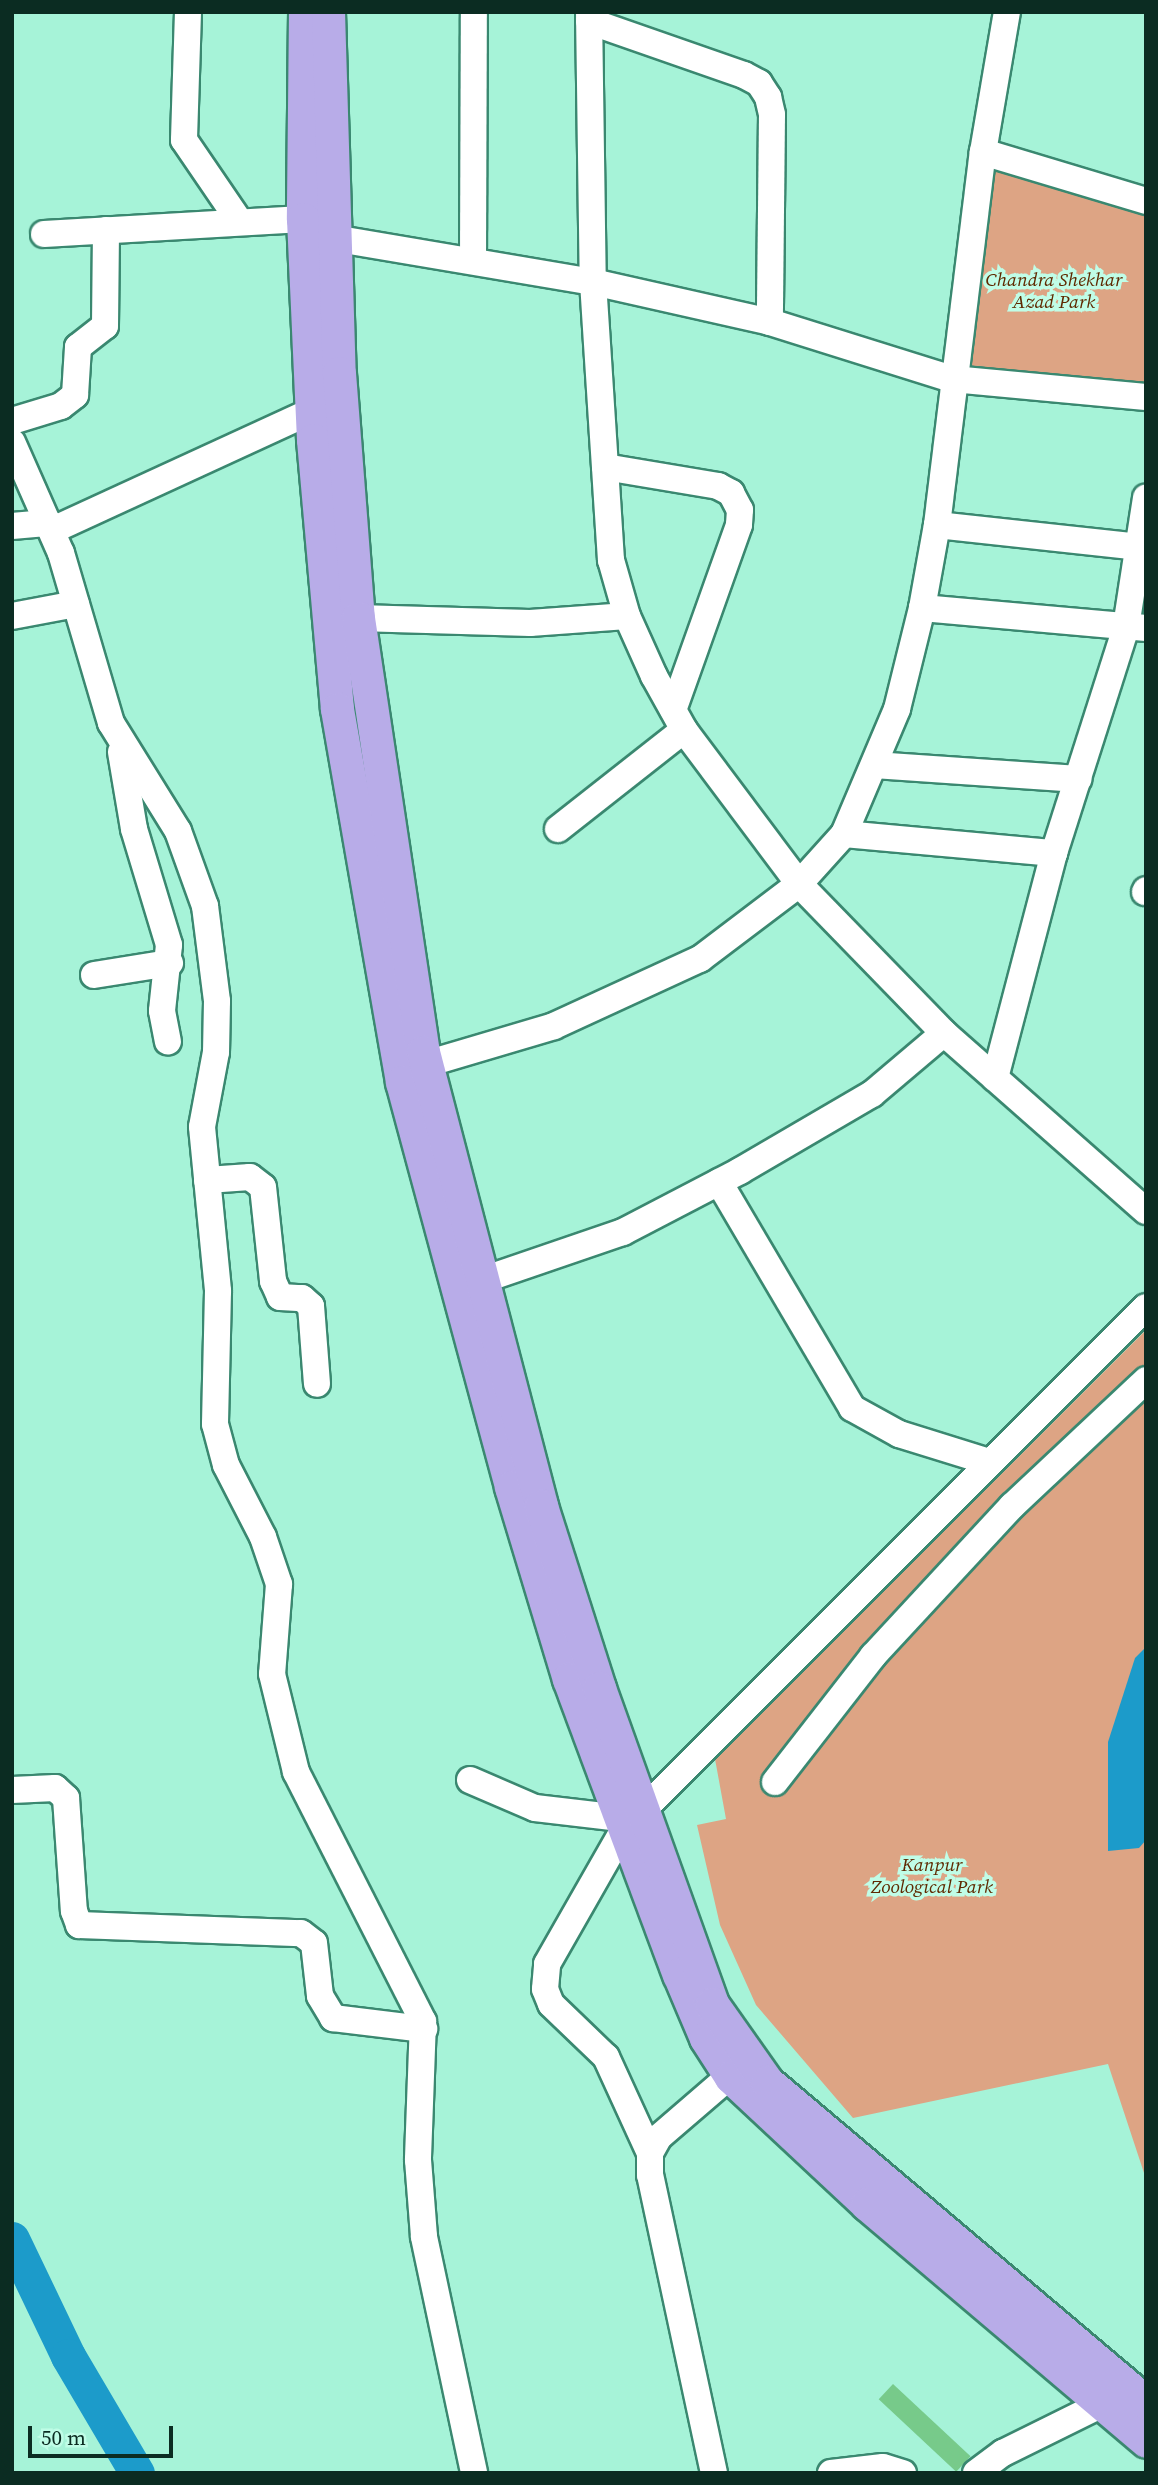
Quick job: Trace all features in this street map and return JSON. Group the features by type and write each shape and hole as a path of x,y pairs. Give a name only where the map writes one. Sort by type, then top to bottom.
{"main road":[{"path":"305,12 303,219 312,411 332,676 413,1068 470,1284 541,1506 629,1819 741,2068 867,2204 1146,2441"},
{"path":"328,12 333,238 358,618 413,1068"},
{"path":"741,2068 766,2082 1146,2402"}],"street":[{"path":"188,12 184,140 240,222"},
{"path":"473,260 474,12"},
{"path":"413,1068 554,1026 700,959 799,884 844,834 897,709 922,608 937,525 952,379 983,152 1007,12"},
{"path":"770,322 772,115 768,97 760,83 589,17 593,282 611,560 626,616 678,720 799,884 944,1033 1146,1211"},
{"path":"983,152 1146,201"},
{"path":"44,234 303,219"},
{"path":"12,421 61,406 75,396 78,347 106,326 106,230"},
{"path":"333,238 593,282 770,322 952,379 1146,397"},
{"path":"12,526 51,526 312,411"},
{"path":"12,442 51,526 103,703 119,740 178,831 205,906 216,972 218,1028 202,1110 218,1291 215,1424 226,1465 263,1537 279,1584 272,1674 282,1725 303,1794 412,1995 424,2029 418,2160 424,2237 474,2473"},
{"path":"558,829 678,720 740,525 740,510 731,493 718,486 605,467"},
{"path":"995,1078 1054,853 1136,627 1140,547 1146,498"},
{"path":"937,525 1140,547"},
{"path":"12,616 76,604"},
{"path":"922,608 1136,627"},
{"path":"358,618 530,622 626,616"},
{"path":"119,740 134,829 169,945 170,963 162,1011 168,1041"},
{"path":"874,765 1079,779"},
{"path":"844,834 1054,853"},
{"path":"94,975 170,963"},
{"path":"470,1284 623,1232 719,1182 872,1094 944,1033"},
{"path":"207,1180 250,1177 263,1187 273,1281 280,1297 302,1298 311,1306 317,1384"},
{"path":"719,1182 852,1408 899,1434 989,1462"},
{"path":"714,2473 650,2175 650,2153 606,2057 551,2004 544,1976 629,1819 1146,1307"},
{"path":"775,1782 873,1656 1012,1506 1146,1380"},
{"path":"470,1780 535,1808 629,1819"},
{"path":"12,1790 55,1788 66,1798 74,1911 79,1925 301,1933 314,1943 320,1996 333,2018 424,2029"},
{"path":"650,2153 659,2137 741,2068"},
{"path":"976,2473 1003,2453 1102,2404"},
{"path":"831,2473 883,2467 903,2473"}],"green space":[{"name":"Chandra Shekhar Azad Park","path":"973,149 1146,202 1146,397 955,380"},
{"name":"Kanpur Zoological Park","path":"1146,1330 1146,2179 1108,2064 853,2118 756,2005 720,1925 697,1825 726,1819 715,1759"}],"water":[{"path":"1146,1647 1146,1840 1139,1848 1108,1851 1108,1742 1135,1658"}],"building":[{"path":"893,2384 971,2456 956,2472 879,2399"}],"waterway":[{"path":"12,2239 68,2356 137,2473"}]}
